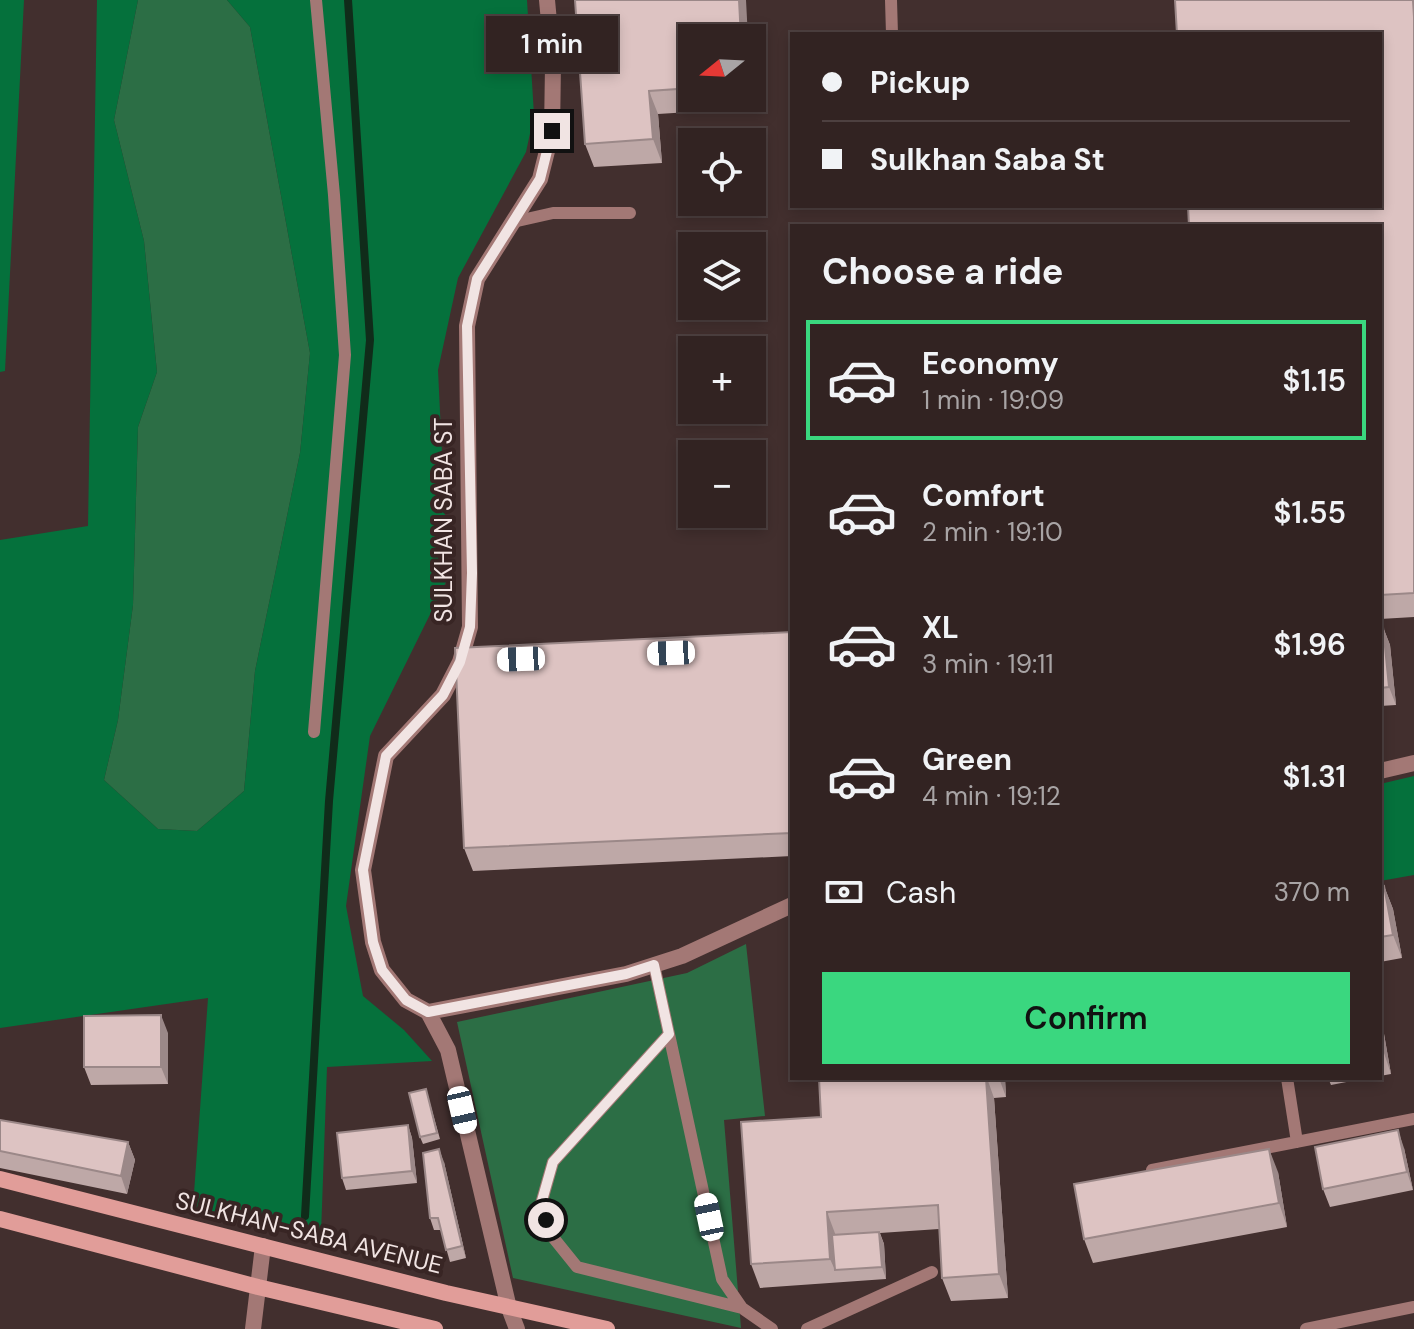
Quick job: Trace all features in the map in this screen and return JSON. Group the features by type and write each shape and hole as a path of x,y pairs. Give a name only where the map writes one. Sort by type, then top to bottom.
{"main road":[{"name":"SULKHAN-SABA AVENUE","path":"0,1179 343,1267 607,1329"},
{"path":"0,1219 258,1287 435,1329"}],"street":[{"name":"SULKHAN SABA ST","path":"517,1329 509,1308 448,1050 428,1012 406,1000 382,970 373,942 363,870 386,756 443,695 468,661 472,573 467,326 477,279 540,179 552,131 553,65 547,0"},
{"path":"1382,771 1414,763"},
{"path":"428,1012 626,974 682,956 790,906"},
{"path":"253,1329 263,1246"}],"lane":[{"path":"314,732 345,355 316,0"},
{"path":"891,0 892,32"},
{"path":"513,222 553,213 630,213"},
{"path":"654,965 722,1279 742,1308 772,1329"},
{"path":"669,1034 553,1162 541,1204 552,1236 577,1267 742,1308"},
{"path":"1287,1080 1297,1142"},
{"path":"1144,1172 1414,1119"},
{"path":"807,1329 932,1272"},
{"path":"1306,1329 1414,1307"}],"green space":[{"path":"0,0 24,0 5,371 0,372"},
{"path":"97,0 138,0 114,120 144,241 157,372 138,427 133,605 118,720 104,780 158,829 197,831 244,791 255,671 300,453 310,353 250,27 227,0 527,0 534,115 526,152 458,278 438,370 448,578 370,736 346,906 363,996 404,1030 432,1061 327,1067 321,1234 193,1207 208,998 0,1028 0,540 88,526"},
{"path":"138,0 227,0 250,27 310,353 300,453 255,671 244,791 197,831 158,829 104,780 118,720 133,605 138,427 157,372 144,241 114,120"},
{"path":"1414,776 1414,875 1382,881 1382,784"},
{"path":"746,944 765,1116 724,1120 741,1328 513,1278 457,1022 687,973"}],"building":[{"path":"575,0 739,0 740,24 678,24 678,89 649,91 653,139 585,144"},
{"path":"1175,0 1413,0 1414,593 1382,595 1382,224 1189,224 1188,208 1382,208 1382,32 1177,32"},
{"path":"1382,627 1383,627 1389,687 1382,688"},
{"path":"790,632 790,833 464,848 455,648"},
{"path":"1382,886 1393,935 1382,937"},
{"path":"161,1015 161,1067 84,1067 84,1016"},
{"path":"819,1080 986,1080 999,1274 942,1278 938,1205 827,1212 830,1259 751,1264 741,1122 821,1117"},
{"path":"426,1089 437,1133 420,1137 409,1093"},
{"path":"0,1120 128,1142 121,1176 0,1151"},
{"path":"408,1125 412,1171 342,1178 337,1133"},
{"path":"1398,1130 1407,1172 1323,1189 1315,1147"},
{"path":"439,1149 462,1246 446,1250 438,1218 430,1218 423,1153"},
{"path":"1269,1149 1279,1203 1084,1239 1074,1184"},
{"path":"879,1232 882,1267 835,1270 832,1235"}],"waterway":[{"path":"305,1216 329,801 370,340 348,0"}],"route":[{"path":"546,1220 541,1204 553,1162 669,1034 654,965 626,974 428,1012 406,1000 382,970 373,942 363,870 386,756 443,695 460,662 470,627 472,573 467,326 477,279 540,179 552,131"}]}
